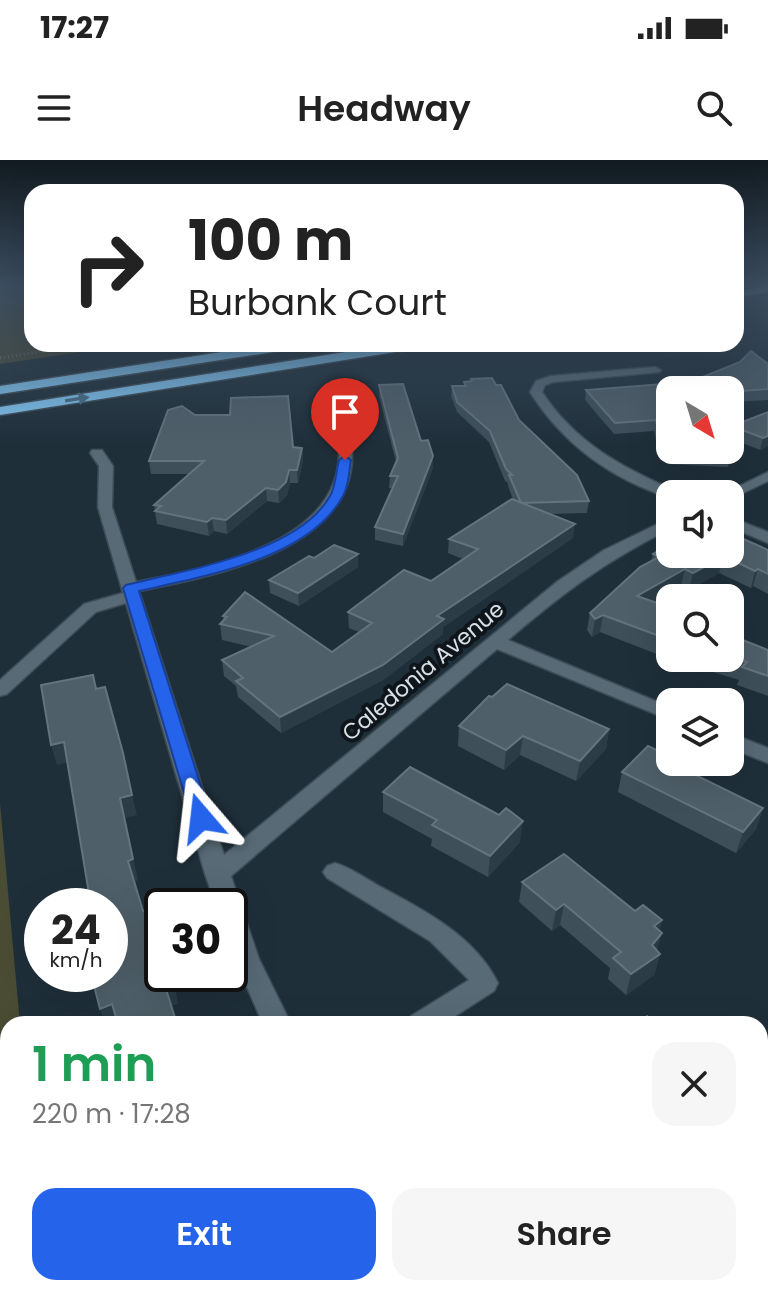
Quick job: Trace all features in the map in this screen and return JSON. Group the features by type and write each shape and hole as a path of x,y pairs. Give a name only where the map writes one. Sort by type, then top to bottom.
{"highway":[{"path":"0,390 247,352"},
{"path":"0,411 370,352"}],"street":[{"path":"655,370 560,377 540,383 536,392 554,423 572,441 617,469 656,487"},
{"path":"0,690 90,608 132,592 247,559 300,535 317,522 338,494 343,479 345,460 341,429 332,403"},
{"path":"97,453 109,469 105,507 222,888"},
{"path":"744,487 768,476"},
{"path":"744,527 768,538"},
{"name":"Caledonia Avenue","path":"217,874 585,568 656,530"},
{"path":"496,642 656,708"},
{"path":"744,746 768,756"},
{"path":"335,872 437,934 476,967 485,983 433,1016"},
{"path":"248,963 273,1016"}],"path":[{"path":"0,358 37,352"}],"green space":[{"path":"0,339 24,339 24,352 81,352 0,364"},
{"path":"0,803 19,1016 0,1016"}],"building":[{"path":"751,351 768,364 768,389 744,391 744,376 705,376 740,362"},
{"path":"492,378 496,385 501,385 519,420 577,475 589,501 521,503 509,475 512,475 506,469 490,431 457,402 452,386 466,386 464,382 471,379"},
{"path":"403,384 421,441 428,440 433,456 403,534 375,527 398,476 390,476 398,458 379,385"},
{"path":"656,385 656,420 615,423 586,390"},
{"path":"288,396 293,447 302,448 297,470 289,470 286,482 278,490 266,488 226,520 212,518 207,522 155,511 161,506 154,505 204,461 149,461 168,410 182,406 195,415 230,415 231,398"},
{"path":"768,412 768,436 763,438 744,431 744,421"},
{"path":"512,499 575,524 437,616 444,619 383,665 280,717 236,681 243,678 222,660 274,636 220,624 227,617 223,616 245,592 332,652 372,623 348,612 404,570 431,581 478,549 449,539"},
{"path":"744,539 768,550 768,574 758,569 755,571 744,566"},
{"path":"334,545 358,554 298,593 269,580 309,556 314,558"},
{"path":"656,559 656,568 702,568 693,573 685,569 637,596 656,603 656,635 603,615 595,619 590,613 640,567"},
{"path":"744,641 768,650 768,676 744,668 747,662 744,661"},
{"path":"93,675 96,689 105,687 132,795 120,798 133,859 128,861 144,911 144,992 167,992 174,1016 116,1016 112,1004 100,1009 96,992 128,992 128,888 88,888 64,742 51,745 41,685"},
{"path":"507,684 609,729 580,761 523,736 506,750 459,726 489,696 492,697"},
{"path":"648,746 656,750 656,776 698,776 763,808 743,832 622,772"},
{"path":"410,767 499,815 506,808 523,821 490,856 432,825 437,820 383,792"},
{"path":"564,854 635,911 643,905 662,920 654,926 662,933 652,945 660,954 631,974 613,958 621,952 564,904 556,910 522,882"}],"route":[{"path":"201,818 131,588 219,568 300,535 317,522 338,494 345,460"}]}
